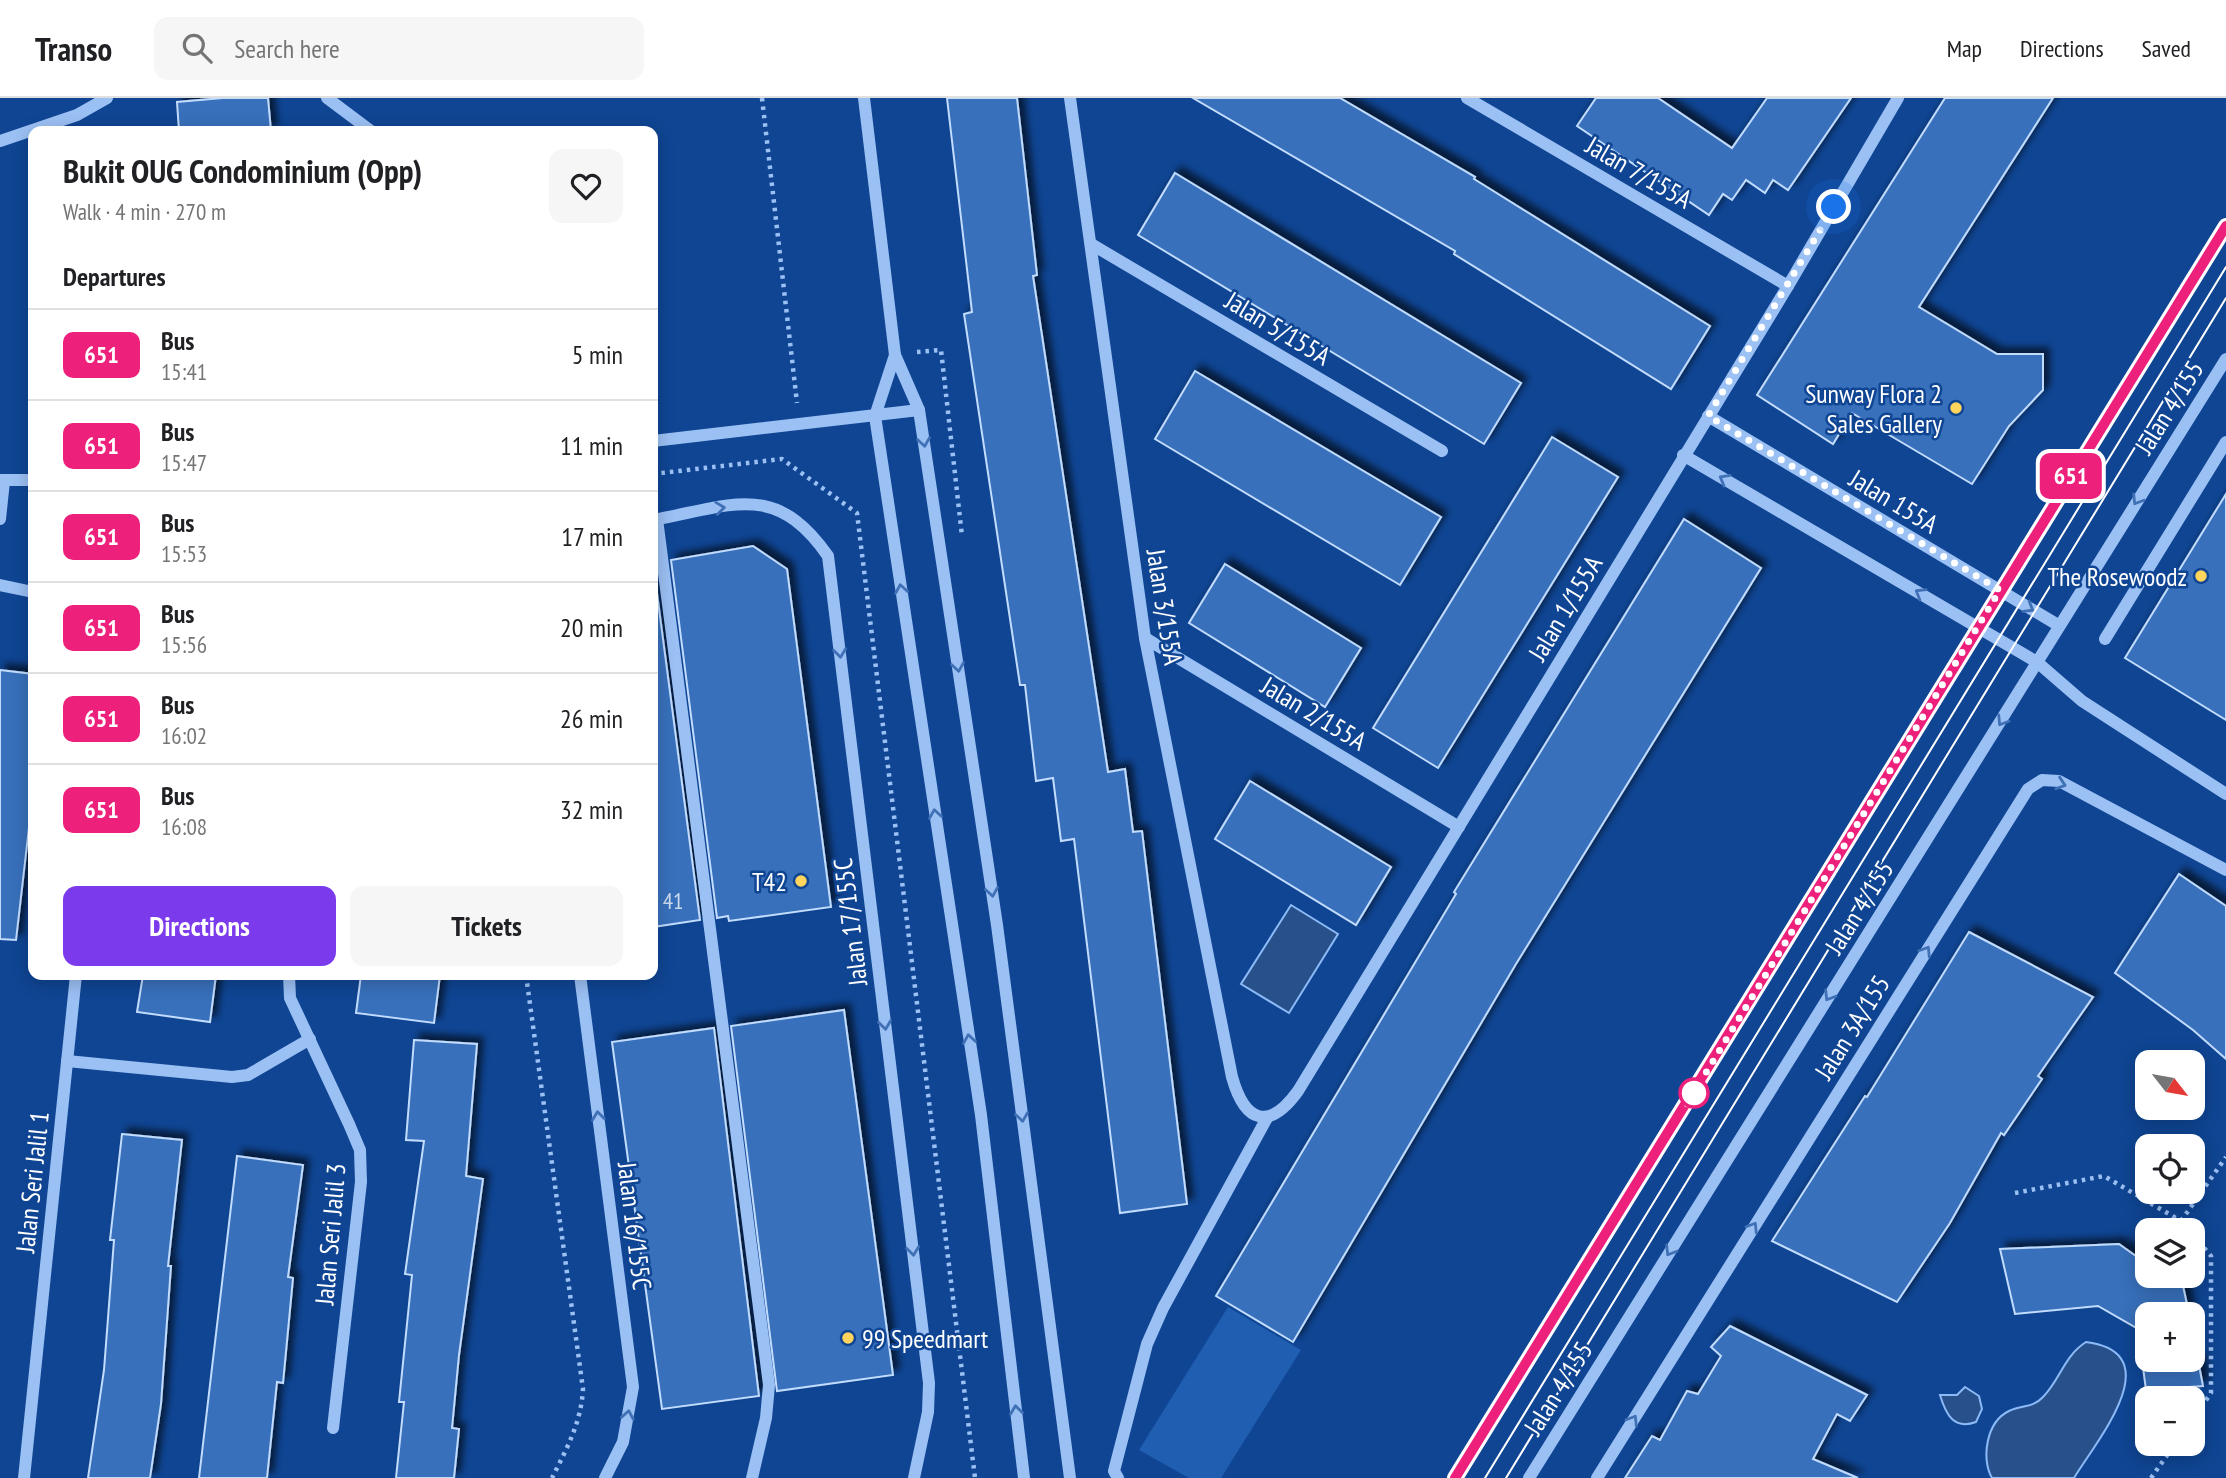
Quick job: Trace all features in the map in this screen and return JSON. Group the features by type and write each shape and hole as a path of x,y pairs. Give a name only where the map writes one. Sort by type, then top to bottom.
{"street":[{"path":"44,126 77,115 107,98"},
{"path":"327,98 364,126"},
{"path":"864,98 895,355 919,410 997,925 1070,1478"},
{"name":"Jalan 3/155A","path":"1070,98 1145,638 1238,1097 1252,1114 1267,1118"},
{"name":"Jalan 7/155A","path":"1467,98 1788,286"},
{"name":"Jalan 1/155A","path":"1267,1118 1284,1110 1298,1091 1788,286 1898,98"},
{"path":"0,141 28,132"},
{"name":"Jalan 4/155","path":"1455,1478 2226,226"},
{"name":"Jalan 5/155A","path":"1091,244 1442,452"},
{"path":"895,355 875,416 981,1115 1024,1478"},
{"name":"Jalan 4/155","path":"1529,1478 2226,359"},
{"path":"658,440 919,410"},
{"name":"Jalan 155A","path":"1708,416 2058,625"},
{"path":"2105,639 2226,442"},
{"path":"1683,456 2037,662 2082,701 2226,794"},
{"path":"0,519 2,480 28,480"},
{"name":"Jalan 17/155C","path":"658,519 686,512 761,503 790,514 811,531 828,556 929,1383 928,1412 914,1478"},
{"path":"658,543 769,1385 766,1418 752,1478"},
{"path":"0,585 28,591"},
{"name":"Jalan 2/155A","path":"1145,638 1459,827"},
{"name":"Jalan 3A/155","path":"1597,1478 2028,789 2042,780 2059,781 2226,870"},
{"name":"Jalan Seri Jalil 1","path":"24,1478 75,980"},
{"name":"Jalan Seri Jalil 3","path":"289,980 290,998 360,1150 361,1182 333,1428"},
{"name":"Jalan 16/155C","path":"581,980 633,1387 623,1442 605,1478"},
{"path":"67,1060 232,1077 248,1075 310,1039"},
{"path":"1118,1478 1114,1471 1147,1345 1163,1308 1267,1118"}],"path":[{"path":"762,98 799,425"},
{"path":"527,980 583,1389 581,1411 574,1434 552,1478"},
{"path":"2183,1218 2226,1157"},
{"path":"2015,1193 2104,1176 2176,1218"},
{"path":"2205,1249 2211,1256 2211,1394 2205,1402"},
{"path":"2151,1478 2167,1456"}],"shaded area":[{"path":"1291,905 1338,934 1289,1013 1241,984"},
{"path":"1228,1307 1301,1350 1221,1478 1189,1478 1139,1450"},
{"path":"2086,1342 2111,1349 2123,1363 2126,1380 2110,1421 2074,1478 1992,1478 1986,1451 1995,1423 2009,1411 2039,1401 2072,1354"},
{"path":"1965,1387 1979,1396 1982,1409 1976,1422 1962,1424 1948,1414 1940,1395 1957,1395"}],"building":[{"path":"268,98 271,126 179,126 177,102"},
{"path":"947,98 1017,98 1037,275 1033,276 1108,772 1125,769 1133,832 1142,831 1187,1204 1120,1213 1074,839 1061,841 1053,778 1036,781 1025,685 1020,685 964,314 972,312"},
{"path":"1193,98 1340,98 1475,177 1474,179 1710,326 1671,389 1454,254 1455,251"},
{"path":"1596,98 1658,98 1732,148 1767,98 1851,98 1788,190 1773,180 1765,193 1746,180 1732,200 1723,194 1709,215 1577,126"},
{"path":"1945,98 2053,98 1919,307 1997,354 2043,354 2043,390 2009,426 1972,484 1852,413 1833,444 1757,395"},
{"path":"1175,173 1521,383 1484,444 1138,235"},
{"path":"1195,371 1441,517 1400,585 1155,439"},
{"path":"1552,437 1618,477 1438,768 1373,728"},
{"name":"The Rosewoodz","path":"2226,494 2226,720 2125,658"},
{"path":"1684,519 1761,568 1516,964 1293,1342 1216,1296 1456,894 1454,892"},
{"path":"753,546 787,569 831,907 729,921 728,916 717,918 671,560"},
{"path":"1225,564 1361,648 1325,707 1189,623"},
{"path":"658,601 700,920 658,926"},
{"path":"0,670 28,673 28,836 16,940 0,939"},
{"path":"1250,781 1391,867 1356,925 1215,839"},
{"path":"2179,874 2226,906 2226,1059 2193,1030 2115,973"},
{"path":"1969,932 2093,997 2038,1076 2042,1079 2004,1135 2001,1133 1950,1223 1897,1302 1772,1241 1865,1096 1867,1097"},
{"path":"142,980 215,980 210,1022 137,1012"},
{"path":"360,980 439,980 434,1023 356,1013"},
{"path":"844,1010 893,1375 777,1391 731,1026"},
{"path":"714,1028 759,1396 662,1409 612,1042"},
{"path":"414,1040 477,1044 466,1176 483,1179 459,1355 452,1428 459,1429 454,1478 396,1478 404,1402 399,1402 412,1275 405,1274 424,1141 406,1140"},
{"path":"122,1134 182,1140 168,1266 171,1266 161,1404 150,1478 88,1478 104,1370 114,1240 110,1240"},
{"path":"237,1156 303,1165 288,1277 293,1278 283,1383 277,1382 267,1478 199,1478"},
{"path":"2119,1244 2135,1255 2135,1288 2184,1288 2186,1302 2135,1302 2135,1327 2098,1306 2015,1314 2000,1249"},
{"path":"1730,1326 1867,1395 1850,1421 1837,1414 1813,1459 1858,1478 1625,1478 1652,1436 1660,1440 1687,1391 1698,1394 1721,1356 1711,1347"},
{"path":"2144,1372 2200,1372 2203,1386 2145,1386"}],"tram line":[{"path":"1485,1478 2226,267"},
{"path":"1506,1478 2226,298"}],"bus line":[{"name":"651","path":"1455,1478 2226,226"}],"place":[{"name":"Sunway Flora 2 Sales Gallery","path":"1956,408"},
{"name":"The Rosewoodz","path":"2201,576"},
{"name":"T42","path":"801,881"},
{"name":"99 Speedmart","path":"848,1338"}],"route":[{"path":"1694,1093 1687,1104 2000,590 1708,416 1834,207"}]}
